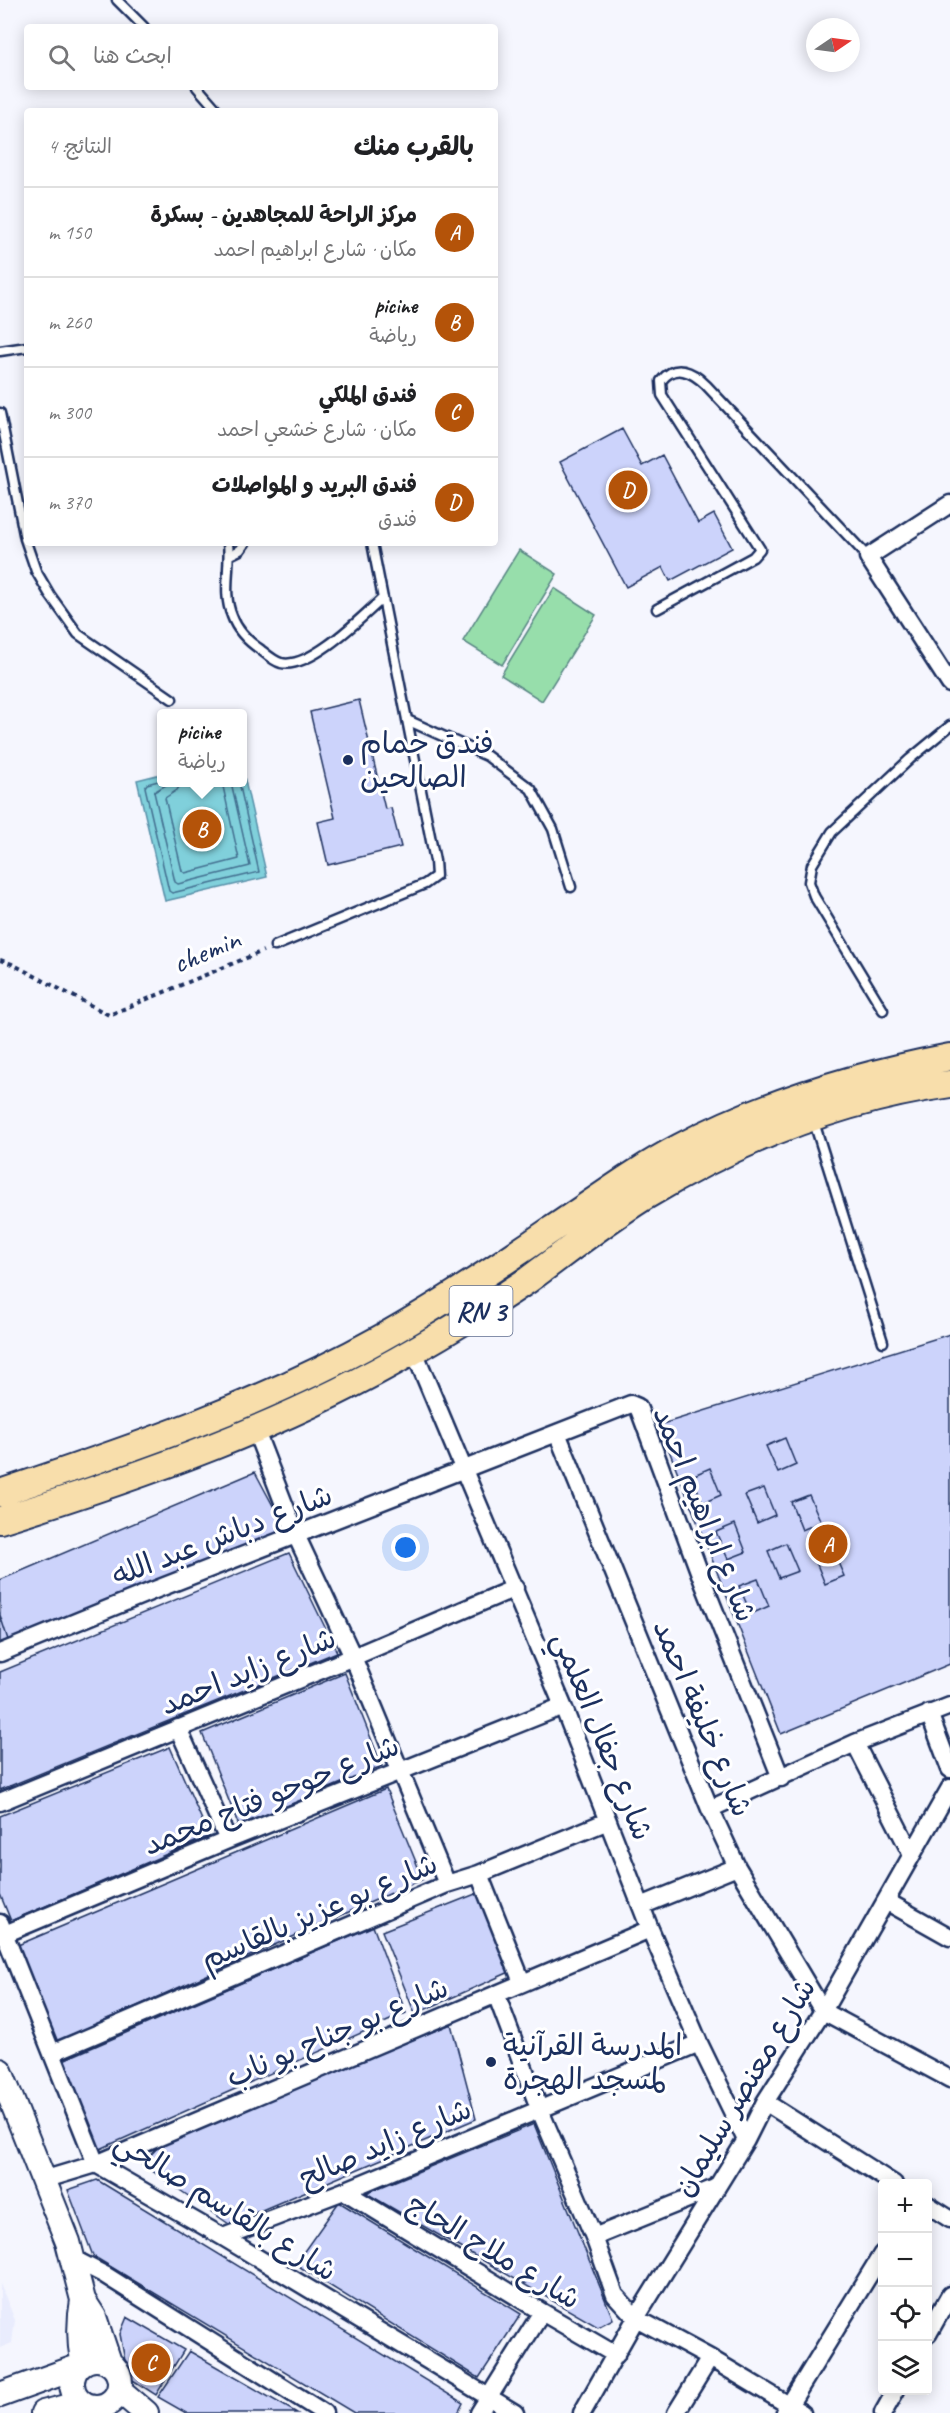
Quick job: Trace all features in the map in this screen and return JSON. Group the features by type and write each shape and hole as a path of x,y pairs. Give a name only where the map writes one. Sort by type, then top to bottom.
{"main road":[{"name":"RN 3","path":"0,1493 196,1424 284,1388 420,1316 646,1166 725,1124 790,1098 830,1086 905,1066 950,1057"},
{"name":"RN 3","path":"0,1520 85,1494 255,1429 364,1379 516,1288 644,1197 738,1148 812,1117 950,1084"}],"street":[{"path":"950,504 868,558 950,684"},
{"name":"شارع جفال العلمي","path":"414,1351 515,1588 650,1929 699,2043 746,2140"},
{"name":"شارع ابراهيم احمد","path":"464,1470 626,1405 631,1404 638,1407 703,1582 781,1778"},
{"path":"255,1429 296,1535 353,1657 447,1884"},
{"name":"شارع خليفة احمد","path":"557,1433 710,1809 737,1867 823,2011"},
{"name":"شارع دباش عبد الله","path":"0,1653 464,1470"},
{"name":"شارع زايد احمد","path":"0,1802 515,1588"},
{"name":"شارع حوحو فتاح محمد","path":"1,1931 563,1706"},
{"path":"710,1809 855,1743 950,1706"},
{"path":"929,1713 950,1769"},
{"path":"178,1728 228,1840"},
{"path":"855,1743 912,1855"},
{"name":"شارع معنصر سليمان","path":"582,2413 636,2318 746,2140 765,2102 823,2011 950,1788"},
{"name":"شارع بو عزيز بالقاسم","path":"52,2053 447,1884 479,1874 608,1821"},
{"path":"641,1906 737,1867"},
{"path":"479,1874 522,1982"},
{"path":"886,1901 950,1936"},
{"name":"شارع بو جناح بو ناب","path":"43,2180 96,2164 650,1929"},
{"name":"شارع بالقاسم صالحي","path":"1,1931 96,2164 223,2237 515,2413"},
{"path":"496,1994 539,2108 594,2237 615,2295 636,2318 710,2358 792,2410 878,2261"},
{"path":"823,2011 950,2079"},
{"name":"شارع زايد صالح","path":"223,2237 344,2191 699,2043"},
{"path":"1,2074 68,2242 83,2300 94,2317 109,2362 119,2375 120,2400"},
{"path":"765,2102 886,2179"},
{"path":"594,2237 715,2188"},
{"name":"شارع ملاح الحاج","path":"344,2191 616,2355"},
{"path":"932,2208 950,2219"},
{"path":"72,2258 105,2275 324,2413"},
{"path":"932,2326 950,2295"},
{"path":"83,2300 79,2318 81,2364 72,2382 73,2391 90,2408"},
{"path":"479,2413 542,2312"},
{"path":"676,2413 710,2358"},
{"path":"0,2395 93,2359 109,2362"},
{"path":"883,2413 894,2395"},
{"path":"44,2413 105,2406 120,2400 146,2413"}],"lane":[{"path":"117,0 141,24"},
{"path":"200,90 215,108"},
{"path":"0,351 24,347"},
{"path":"657,609 753,557 760,549 662,395 661,381 666,375 676,370 685,370 706,385 868,558"},
{"path":"0,414 24,534"},
{"path":"27,546 36,571 78,634 172,699"},
{"path":"228,546 228,593 231,616 247,640 280,663 298,662 325,647 383,597"},
{"path":"230,555 243,546"},
{"path":"275,946 425,884 436,876 437,870 373,546"},
{"path":"407,720 487,756 531,789 554,829 571,887"},
{"path":"883,1010 814,896 809,882 812,865 832,832 910,759 950,726"},
{"path":"812,1117 883,1342"}],"path":[{"name":"chemin","path":"0,960 12,964 109,1015 275,946"}],"shaded area":[{"path":"0,2284 15,2320 12,2343 0,2348"}],"green space":[{"path":"519,550 557,574 502,665 463,641"},
{"path":"554,588 596,615 542,701 501,675"}],"water":[{"path":"157,775 157,787 246,787 267,877 165,901 137,780"}],"building":[{"path":"622,429 642,466 662,455 698,523 714,514 732,548 670,581 663,567 626,587 560,462"},
{"name":"فندق حمام الصالحين","path":"359,700 385,809 391,808 401,847 328,865 318,822 335,818 310,712"},
{"path":"950,1334 950,1664 781,1734 659,1425"},
{"path":"785,1438 796,1465 778,1473 766,1446"},
{"path":"710,1468 721,1495 703,1503 692,1476"},
{"path":"255,1472 287,1532 9,1643 0,1615 0,1580"},
{"path":"764,1488 775,1515 757,1523 745,1495"},
{"path":"809,1495 821,1522 802,1530 791,1502"},
{"path":"735,1524 746,1552 728,1559 716,1532"},
{"path":"786,1543 798,1571 779,1578 768,1551"},
{"path":"832,1549 844,1576 825,1584 814,1557"},
{"path":"289,1553 337,1652 0,1790 0,1672"},
{"path":"758,1579 769,1606 751,1614 739,1586"},
{"path":"0,1615 9,1643 0,1646"},
{"path":"345,1673 382,1766 239,1826 202,1733"},
{"path":"170,1747 209,1836 11,1921 0,1894 0,1816"},
{"path":"386,1789 423,1879 56,2042 18,1945"},
{"path":"483,1891 512,1971 415,2014 382,1931"},
{"path":"373,1926 406,2013 98,2150 61,2061"},
{"path":"451,2024 476,2119 229,2224 142,2164 162,2143"},
{"path":"534,2124 613,2319 598,2327 366,2193"},
{"path":"97,2180 463,2403 458,2413 354,2413 93,2256 68,2190"},
{"path":"339,2202 521,2314 479,2378 295,2264"},
{"path":"127,2317 184,2350 156,2395 128,2377 120,2334"},
{"path":"189,2351 297,2413 186,2413 158,2397"}],"place":[{"name":"فندق البريد و المواصلات","path":"628,490"},
{"name":"فندق حمام الصالحين","path":"348,760"},
{"name":"picine","path":"202,829"},
{"name":"مركز الراحة للمجاهدين - بسكرة","path":"828,1544"},
{"name":"المدرسة القرآنية لمسجد الهجرة","path":"491,2062"},
{"name":"فندق الملكي","path":"151,2363"}]}
